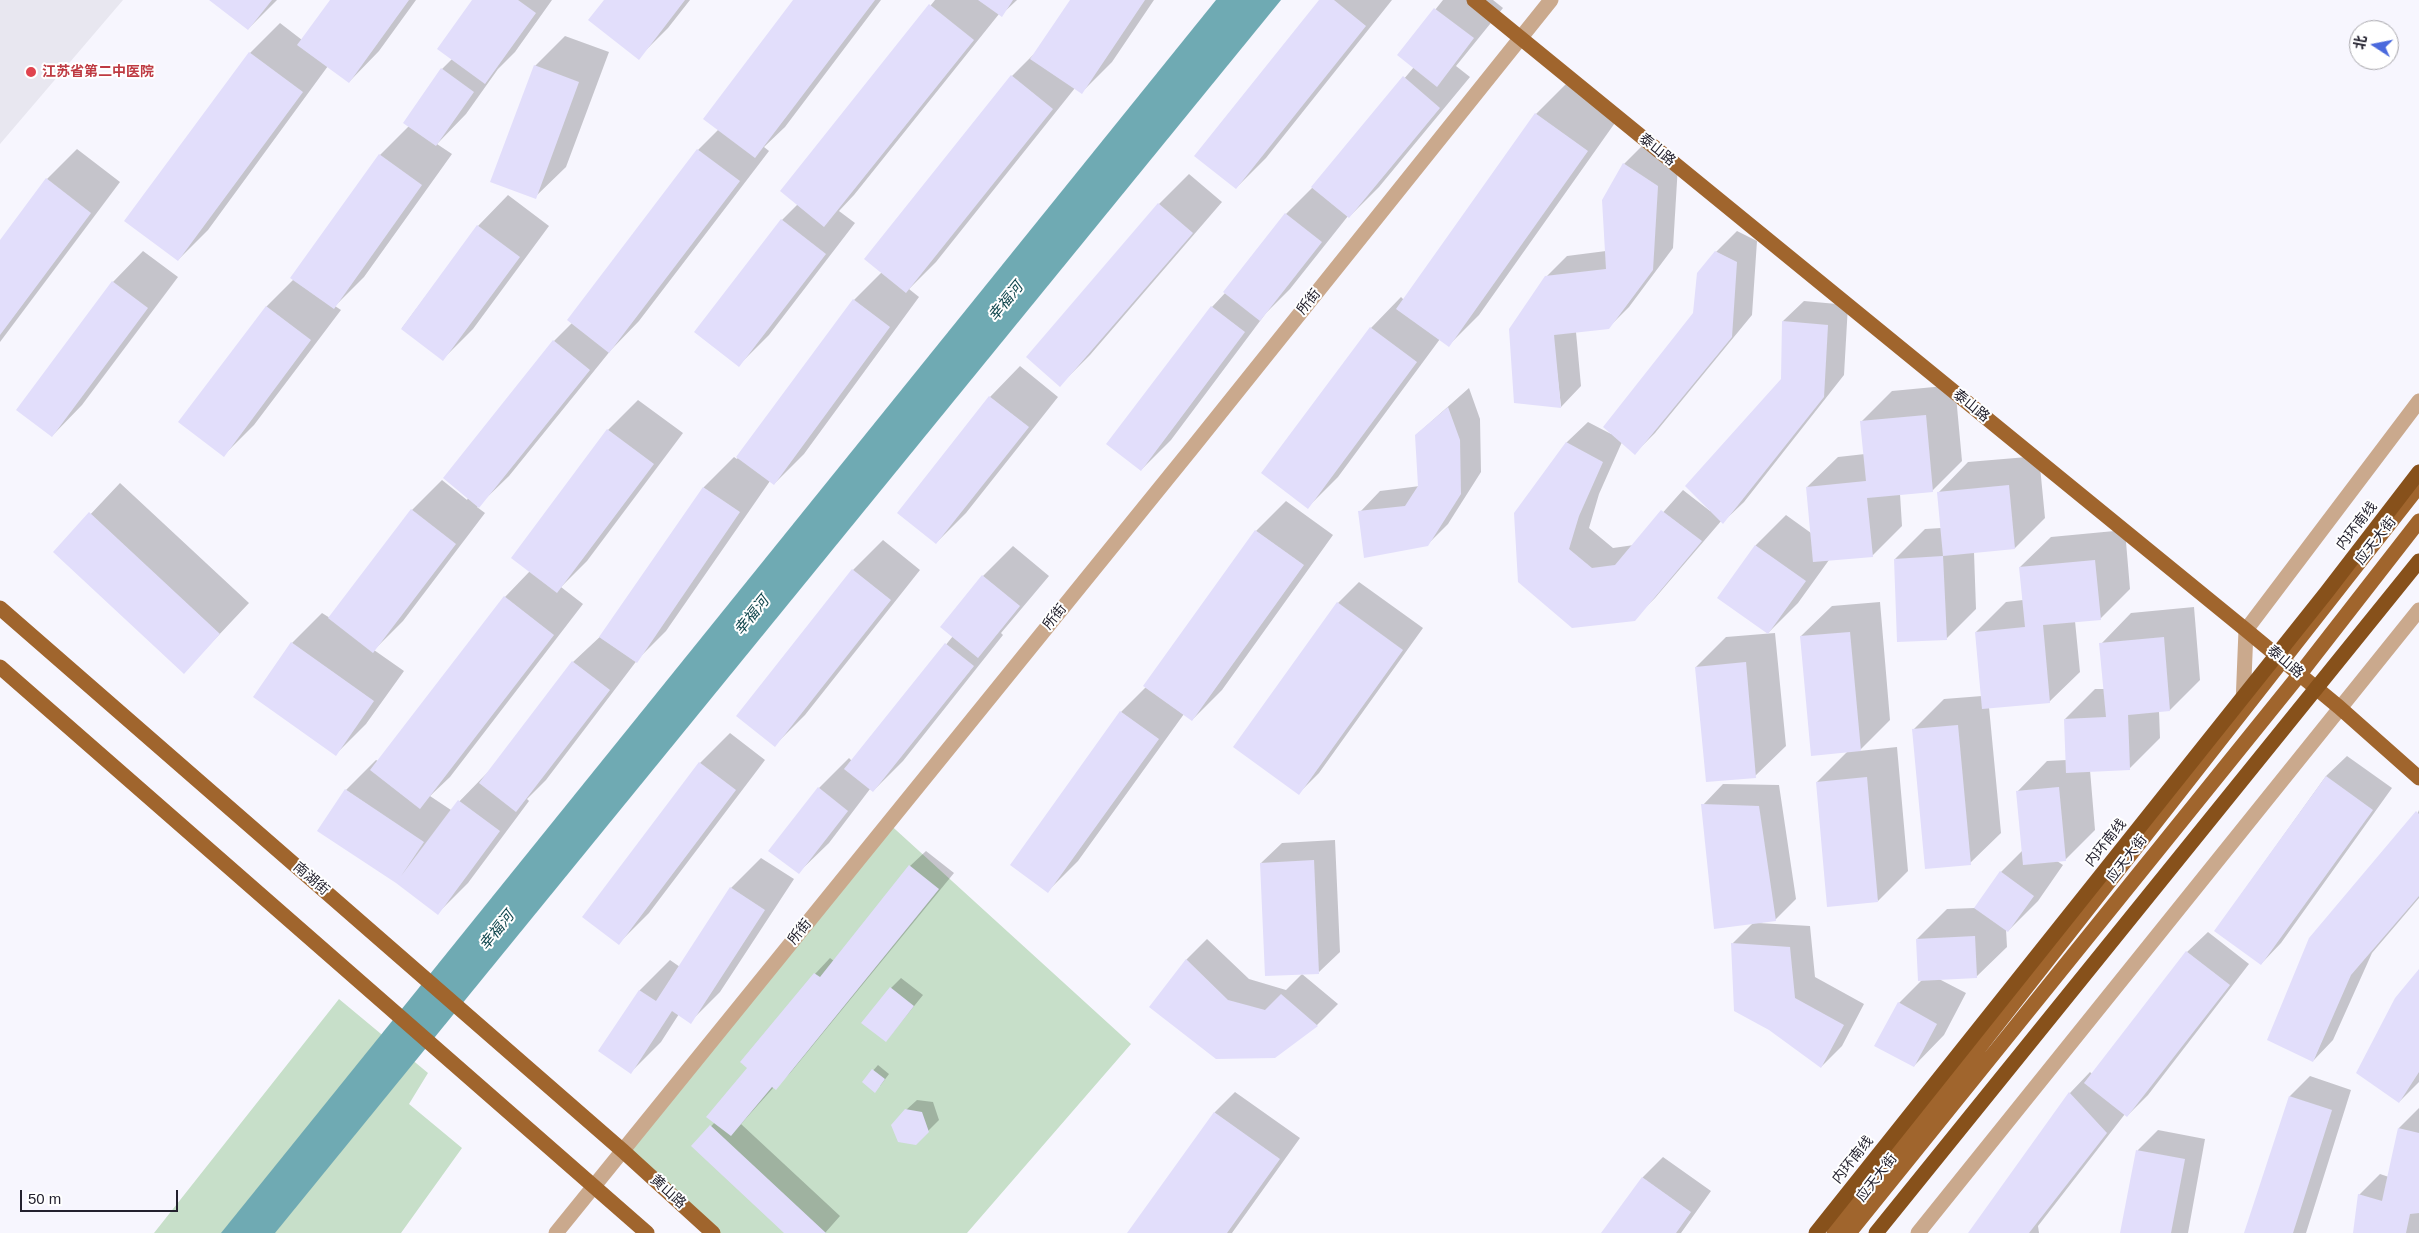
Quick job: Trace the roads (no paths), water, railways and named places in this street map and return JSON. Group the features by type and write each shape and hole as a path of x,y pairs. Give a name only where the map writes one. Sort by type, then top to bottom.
{"highway":[{"name":"内环南线","path":"1816,1233 2320,601 2419,472"},
{"path":"1876,1233 2419,561"}],"main road":[{"name":"泰山路","path":"1474,0 2284,660 2419,778"},
{"name":"应天大街","path":"1834,1233 2419,486"},
{"name":"应天大街","path":"1849,1233 2300,674 2419,521"},
{"name":"南湖街","path":"0,608 623,1151"},
{"path":"0,667 647,1233"},
{"name":"黄山路","path":"623,1151 713,1233"}],"street":[{"name":"所街","path":"556,1233 1162,486 1551,0"},
{"path":"2243,711 2246,630 2419,400"},
{"path":"1918,1233 2339,707 2419,610"}],"water":[{"name":"幸福河","path":"1216,0 1281,0 275,1233 221,1233"}],"place":[{"name":"江苏省第二中医院","path":"31,72"}]}
